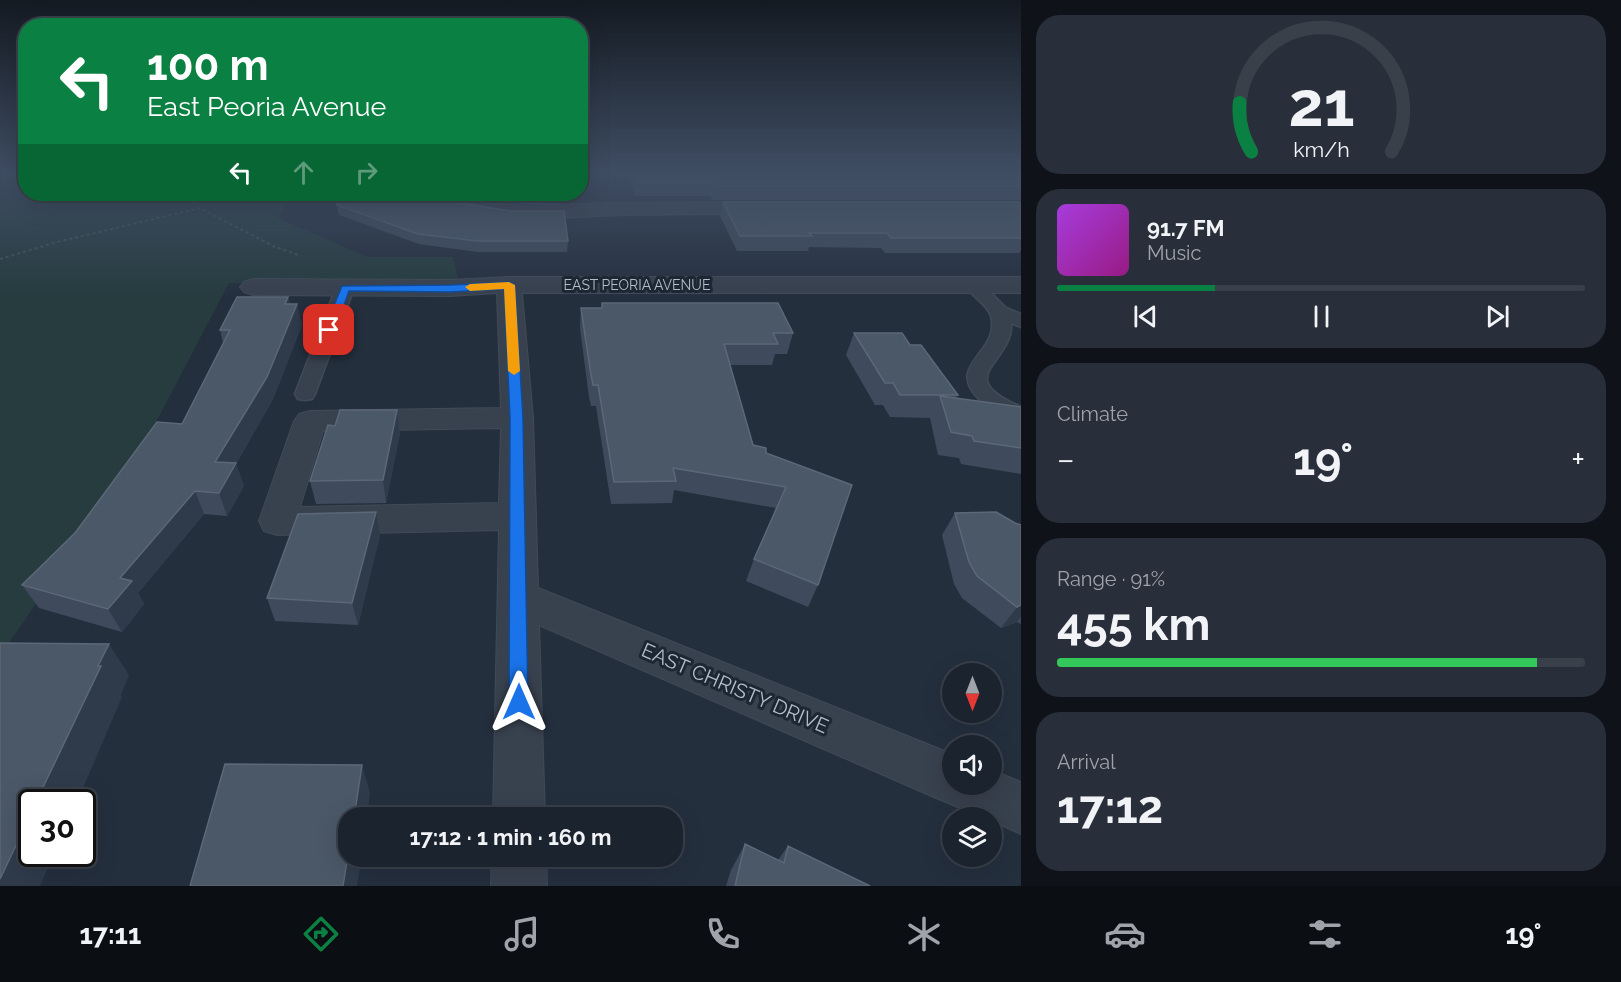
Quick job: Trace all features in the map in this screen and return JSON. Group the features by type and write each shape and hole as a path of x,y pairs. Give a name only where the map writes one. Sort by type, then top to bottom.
{"street":[{"path":"509,285 517,418 519,807"},
{"name":"EAST PEORIA AVENUE","path":"253,287 1021,285"},
{"path":"516,516 277,521 310,421 517,418"},
{"name":"EAST CHRISTY DRIVE","path":"518,598 942,775"},
{"path":"991,795 1021,808"},
{"path":"519,867 519,886"}],"lane":[{"path":"973,285 1000,312 1021,321"},
{"path":"306,394 345,288"},
{"path":"1000,312 1002,332 993,350 978,367 975,375 976,381 993,401 1021,414"}],"path":[{"path":"1,259 170,215"}],"green space":[{"path":"0,215 280,215 278,218 367,257 453,257 459,283 229,283 141,451 0,656"}],"building":[{"path":"366,215 565,215 568,241 477,241 418,234"},
{"path":"730,215 1021,215 1021,238 891,238 887,233 740,236"},
{"path":"237,297 288,297 285,304 297,304 267,377 215,462 236,463 219,493 195,491 120,578 132,581 108,609 22,585 75,533 157,422 182,424 230,330 220,330"},
{"path":"602,303 778,303 793,333 773,333 778,344 724,344 753,445 766,448 766,453 852,485 818,585 754,559 786,487 673,468 676,481 614,482 598,385 593,385 591,375 581,308 602,308"},
{"path":"854,333 902,333 910,345 921,345 958,395 900,395 893,383 885,383"},
{"path":"940,396 1021,407 1021,448 974,441 972,436 951,432"},
{"path":"340,410 397,410 383,480 310,481 328,425 335,426"},
{"path":"376,512 352,603 267,598 298,514"},
{"path":"996,512 1021,525 1021,605 1017,607 977,576 969,562 955,513"},
{"path":"0,643 109,644 98,666 101,666 42,789 18,789 18,841 0,879"},
{"path":"225,764 362,765 356,807 338,807 338,867 346,867 343,886 190,886"},
{"path":"745,844 784,863 788,846 870,886 735,886"}],"slow traffic":[{"path":"470,287 509,285 514,371"}],"route":[{"path":"329,330 345,288 450,288 509,285 517,418 519,702"}]}
